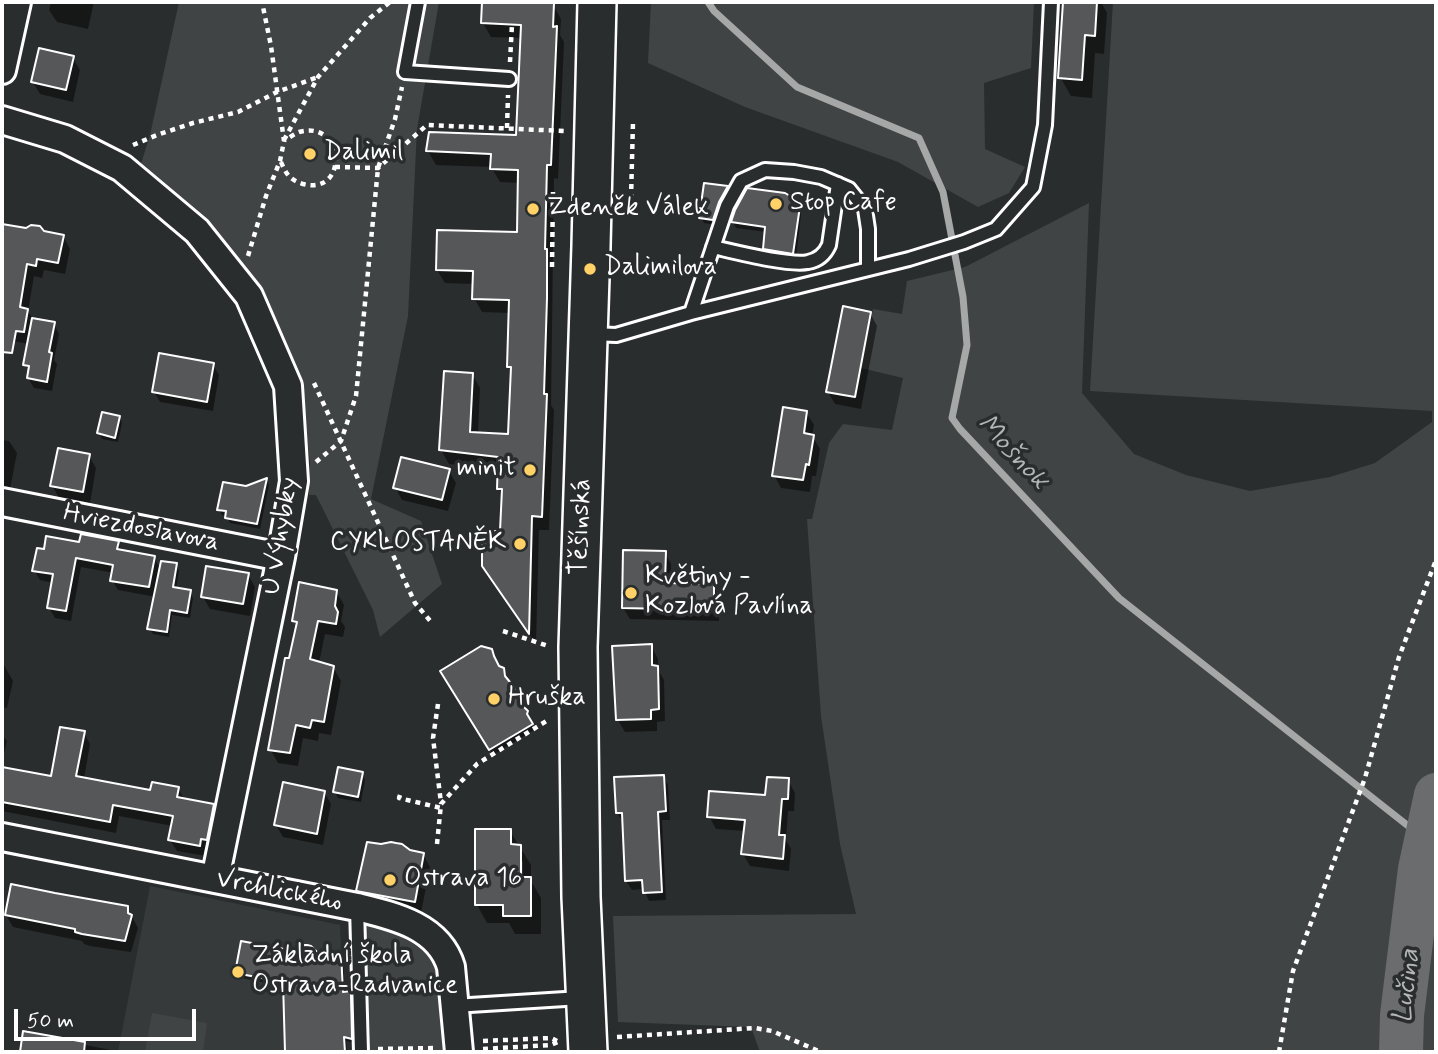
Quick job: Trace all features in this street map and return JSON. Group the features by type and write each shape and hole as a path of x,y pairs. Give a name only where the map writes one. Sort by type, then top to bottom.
{"main road":[{"name":"Těšínská","path":"587,1044 581,872 578,647 597,2"}],"street":[{"path":"2,70 17,2"},
{"name":"U Výhybky","path":"2,120 65,139 122,168 197,231 249,296 288,386 294,481 215,879"},
{"name":"Hviezdoslavova","path":"2,502 281,557"},
{"name":"Vrchlického","path":"2,837 357,907 405,922 424,931 444,951 465,1004 451,1049"}],"lane":[{"path":"418,2 405,72 509,79"},
{"path":"588,334 616,335 691,313 943,249 996,229 1032,187 1045,125 1051,2"},
{"path":"691,313 727,206 741,181 765,170 821,177 849,189 865,209 868,268"},
{"path":"713,247 790,262 807,263 818,259 826,253 829,245 838,184"},
{"path":"357,907 361,1051"},
{"path":"465,1004 585,998"}],"path":[{"path":"262,2 284,141"},
{"path":"247,259 280,161 284,141 318,77 370,18 390,2"},
{"path":"507,129 512,24"},
{"path":"341,441 356,396 378,168 395,119 405,72"},
{"path":"133,145 193,123 238,112 277,92 318,77"},
{"path":"631,199 633,122"},
{"path":"335,167 378,168 427,125 564,131"},
{"path":"280,161 286,175 298,183 313,186 329,179 335,167 335,150 328,138 314,132 300,132 284,141"},
{"path":"552,267 554,189"},
{"path":"1279,1052 1293,971 1365,778 1399,657 1436,560"},
{"path":"503,631 552,647"},
{"path":"437,844 441,806 433,738 438,704"},
{"path":"441,806 477,764 554,716"},
{"path":"400,795 400,798 441,806"},
{"path":"361,1051 518,1050 755,1028 772,1031 821,1052"},
{"path":"451,1049 474,1041 538,1038 587,1044"}],"shaded area":[{"path":"179,2 439,2 417,129 408,316 371,499 421,521 442,584 380,637 373,610 316,495 309,495 310,461 297,369 253,283 140,167 150,135"},
{"path":"651,2 1034,2 1031,68 984,83 985,149 1025,167 1009,193 978,207 898,162 745,107 648,63"},
{"path":"1113,2 1436,2 1436,1052 760,1052 751,1027 618,1022 613,916 856,914 840,844 821,716 807,519 812,519 829,443 843,424 892,430 903,378 861,368 873,309 902,314 907,281 965,267 1089,203 1082,393 1134,454 1186,475 1250,491 1330,477 1375,463 1432,422 1432,411 1090,391"},
{"name":"Základní škola Ostrava-Radvanice","path":"150,886 340,925 343,991 354,991 355,1036 344,1037 345,1052 118,1052"},
{"path":"367,923 392,927 421,945 437,971 444,1052 370,1052"},
{"path":"152,1013 207,1023 203,1052 145,1052"}],"building":[{"path":"482,2 554,3 553,27 557,26 551,165 547,165 544,394 547,394 542,517 532,516 529,634 482,566 482,531 500,531 502,489 497,489 498,457 439,450 444,371 473,373 470,432 508,434 511,367 507,367 509,300 472,299 473,271 436,270 437,230 517,232 518,170 490,169 491,154 426,151 429,132 516,135 521,25 481,23"},
{"path":"1063,2 1097,2 1095,36 1085,35 1082,80 1058,78"},
{"path":"39,48 74,56 66,90 31,82"},
{"path":"704,183 728,186 713,220 699,218"},
{"path":"747,188 785,193 795,199 799,213 793,254 763,249 765,227 731,222"},
{"path":"2,224 26,228 31,225 40,226 44,231 64,235 58,263 37,259 36,266 27,264 20,307 28,309 24,332 16,331 12,353 2,352"},
{"path":"843,306 871,312 855,397 826,392"},
{"path":"32,318 55,322 47,382 27,378 29,366 23,365"},
{"path":"159,353 214,363 207,402 152,392"},
{"path":"783,407 807,411 804,433 814,435 809,465 806,464 803,480 772,476"},
{"path":"102,412 120,416 115,438 97,433"},
{"path":"58,448 90,454 83,492 50,486"},
{"path":"401,457 450,469 442,500 393,488"},
{"path":"267,478 257,524 225,518 226,511 217,510 223,482 246,486"},
{"path":"81,534 119,541 117,549 155,556 149,587 110,581 113,565 76,558 66,611 47,608 53,574 32,571 37,548 44,549 46,536 79,542"},
{"path":"623,550 666,551 665,583 714,584 714,610 622,608"},
{"path":"161,561 177,563 173,587 191,590 187,613 170,610 167,632 147,629"},
{"path":"206,566 249,573 243,604 201,597"},
{"path":"299,582 337,590 335,606 338,612 336,624 318,621 310,659 334,666 324,722 312,720 310,728 296,725 290,753 268,750 285,658 289,658 297,622 292,621"},
{"path":"652,644 652,665 658,666 659,709 651,710 651,719 616,720 612,646"},
{"path":"481,646 492,649 533,724 489,750 440,671"},
{"path":"60,727 85,731 76,776 150,790 152,782 179,787 177,797 214,804 207,840 201,839 200,846 168,840 173,816 113,805 110,822 2,802 2,767 51,776"},
{"path":"338,767 363,772 358,797 333,792"},
{"path":"664,775 666,811 658,812 662,892 643,893 642,880 625,881 622,813 616,813 614,777"},
{"path":"767,777 789,778 788,799 782,799 779,835 785,835 783,859 741,854 745,820 707,817 709,791 765,795"},
{"path":"283,782 325,791 317,834 274,825"},
{"path":"475,829 511,829 511,844 521,845 521,877 531,877 531,916 503,916 503,905 475,905"},
{"path":"367,842 402,844 410,850 424,853 415,902 356,891"},
{"path":"11,884 128,906 128,913 132,915 125,941 82,934 75,932 75,929 5,915"},
{"path":"241,941 295,951 302,945 307,945 318,953 341,952 343,992 351,991 352,1039 344,1037 345,1052 285,1052 283,982 235,973"},
{"path":"23,1031 85,1042 84,1052 20,1052"}],"waterway":[{"name":"Mošnok","path":"708,2 714,11 797,87 919,138 943,192 963,297 967,345 952,418 960,429 1119,598 1426,840"},
{"name":"Lučina","path":"1401,1052 1402,1015 1420,869 1436,795"}],"place":[{"name":"Dalimil","path":"310,154"},
{"name":"Stop Cafe","path":"776,204"},
{"name":"Zdeněk Válek","path":"533,209"},
{"name":"Dalimilova","path":"590,269"},
{"name":"minit","path":"530,470"},
{"name":"CYKLOSTANĚK","path":"520,544"},
{"name":"Květiny - Kozlová Pavlína","path":"631,593"},
{"name":"Hruška","path":"494,699"},
{"name":"Ostrava 16","path":"390,880"},
{"name":"Základní škola Ostrava-Radvanice","path":"238,972"}]}
